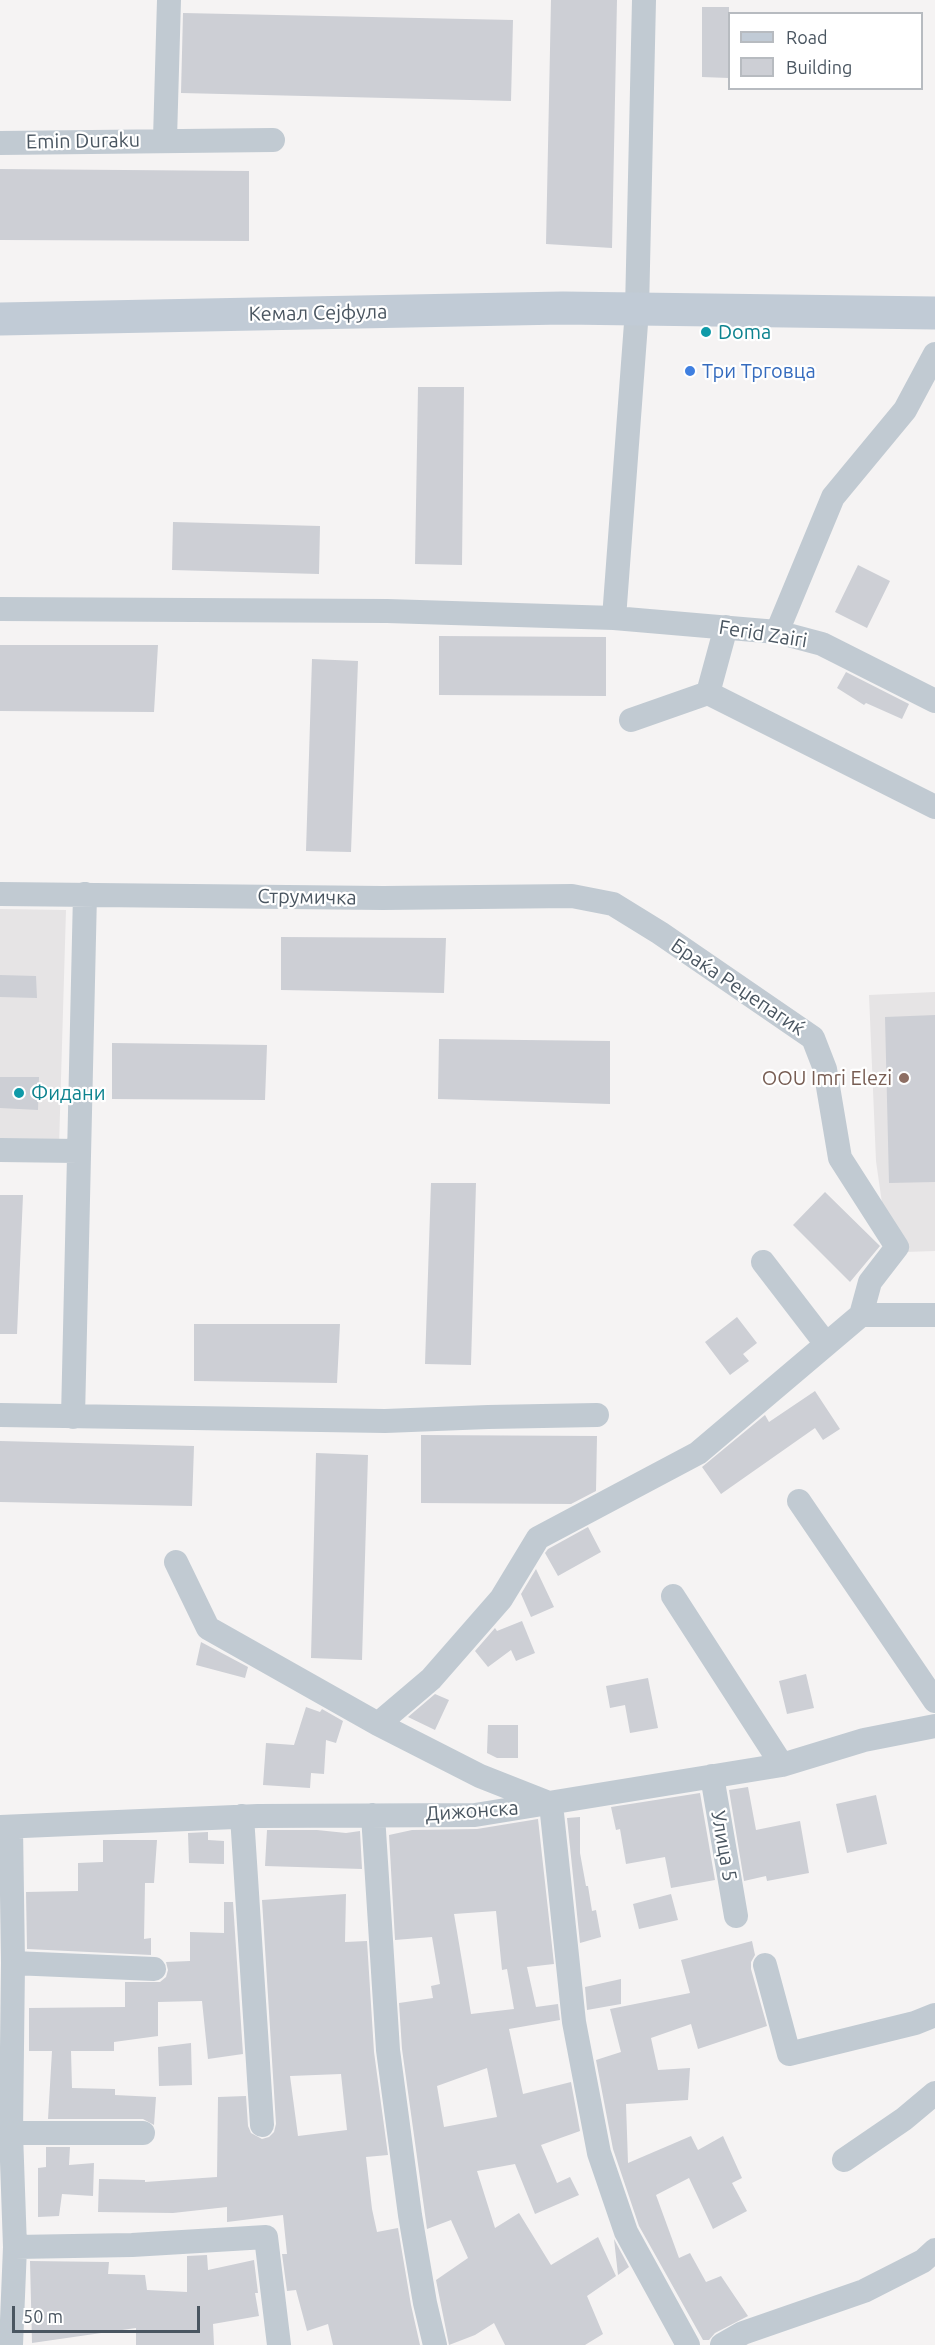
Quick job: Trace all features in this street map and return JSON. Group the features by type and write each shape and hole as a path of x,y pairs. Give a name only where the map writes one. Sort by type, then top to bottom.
{"street":[{"name":"Emin Duraku","path":"165,140 169,0"},
{"path":"614,618 637,310 644,0"},
{"name":"Emin Duraku","path":"0,143 273,140"},
{"name":"Кемал Сејфула","path":"0,319 551,308 935,313"},
{"path":"777,632 832,497 905,410 935,354"},
{"name":"Ferid Zairi","path":"0,609 387,611 614,618 777,632 822,644 935,701"},
{"path":"708,693 726,627"},
{"path":"631,720 708,693 935,807"},
{"name":"Струмичка","path":"0,894 383,898 572,896 613,904"},
{"path":"73,1417 85,894"},
{"name":"Браќа Реџепагиќ","path":"613,904 660,933 813,1038 825,1069 840,1158 897,1247 870,1282 861,1315"},
{"path":"0,1150 78,1151"},
{"path":"763,1262 826,1344"},
{"path":"378,1724 430,1679 501,1599 538,1538 698,1453 861,1315 935,1315"},
{"path":"0,1415 386,1421 597,1415"},
{"path":"799,1501 935,1701"},
{"path":"176,1562 208,1628 378,1724 480,1776 551,1804 574,2022 599,2153 626,2232 688,2345"},
{"path":"673,1596 782,1765"},
{"name":"Дижонска","path":"5,1827 242,1816 475,1815 782,1765 864,1740 935,1726"},
{"name":"Улица 5","path":"712,1776 736,1916"},
{"path":"373,1815 388,2050 410,2215 425,2303 435,2345"},
{"path":"242,1816 262,2125"},
{"path":"5,1827 13,1963 11,2133 15,2247 11,2345"},
{"path":"13,1963 154,1969"},
{"path":"765,1965 789,2054 915,2023 935,2015"},
{"path":"843,2160 904,2119 935,2093"},
{"path":"11,2133 143,2133"},
{"path":"15,2247 132,2245 266,2237 279,2345"},
{"path":"722,2345 743,2333 864,2291 923,2260 935,2250"}],"shaded area":[{"path":"0,909 66,910 59,1146 0,1146"},
{"name":"OOU Imri Elezi","path":"935,992 935,1251 905,1252 884,1217 876,1161 869,995"}],"building":[{"path":"551,0 617,0 612,248 546,244"},
{"path":"702,7 729,7 728,78 702,77"},
{"path":"183,13 513,20 511,101 181,93"},
{"path":"0,169 249,171 249,241 0,240"},
{"path":"418,387 464,387 462,565 415,564"},
{"path":"173,522 320,526 319,574 172,570"},
{"path":"858,565 890,581 867,628 835,612"},
{"path":"439,636 606,637 606,696 439,695"},
{"path":"0,645 158,645 154,712 0,711"},
{"path":"312,659 358,661 351,852 306,851"},
{"path":"846,672 909,704 902,719 866,703 864,705 837,688"},
{"path":"281,937 446,938 444,993 281,990"},
{"path":"0,975 36,976 37,998 0,997"},
{"path":"935,1015 935,1182 889,1183 885,1017"},
{"path":"439,1039 610,1041 610,1104 438,1099"},
{"path":"112,1043 267,1045 265,1100 112,1099"},
{"name":"Фидани","path":"0,1077 39,1077 38,1110 0,1108"},
{"path":"431,1183 476,1183 471,1365 425,1364"},
{"path":"825,1192 880,1246 850,1282 793,1225"},
{"path":"0,1195 23,1195 17,1334 0,1334"},
{"path":"737,1317 757,1343 743,1354 749,1361 730,1375 705,1342"},
{"path":"194,1324 340,1324 337,1383 194,1381"},
{"path":"815,1391 840,1429 823,1440 815,1428 721,1494 702,1467 765,1415 769,1422"},
{"path":"421,1435 597,1436 596,1491 571,1504 421,1503"},
{"path":"0,1441 194,1446 192,1506 0,1502"},
{"path":"316,1453 368,1455 362,1660 311,1658"},
{"path":"588,1527 601,1552 558,1576 545,1553 548,1549"},
{"path":"536,1569 554,1607 531,1617 521,1594"},
{"path":"522,1621 535,1653 516,1661 511,1650 488,1667 475,1651 495,1628 497,1631"},
{"path":"201,1642 248,1667 245,1678 196,1665"},
{"path":"806,1674 814,1708 787,1714 779,1681"},
{"path":"648,1678 658,1728 630,1733 625,1705 610,1708 606,1686"},
{"path":"435,1694 449,1700 435,1730 408,1717"},
{"path":"306,1707 320,1712 322,1709 343,1721 336,1743 326,1740 324,1774 311,1773 310,1788 263,1785 266,1743 294,1745"},
{"path":"488,1725 518,1725 518,1758 497,1758 487,1753"},
{"path":"748,1787 756,1830 800,1821 809,1873 767,1881 766,1876 744,1881 729,1790"},
{"path":"700,1793 715,1880 671,1888 665,1857 626,1864 620,1829 616,1830 611,1807"},
{"path":"876,1795 887,1844 847,1853 836,1804"},
{"path":"580,1817 580,1853 592,1911 596,1910 601,1937 580,1943 567,1818"},
{"path":"538,1819 554,1964 527,1967 536,2007 558,2004 560,2020 509,2029 523,2094 571,2082 580,2131 541,2145 557,2183 570,2177 579,2195 535,2214 515,2164 477,2171 495,2228 519,2213 551,2265 598,2237 616,2276 587,2296 603,2334 585,2345 505,2345 494,2323 475,2335 449,2345 436,2280 468,2258 451,2220 427,2229 402,2049 399,2003 433,1998 431,1986 440,1984 432,1937 395,1940 389,1835 412,1830 477,1829","holes":["496,1911 502,1970 507,1969 514,2009 471,2014 454,1914","487,2068 497,2117 444,2127 437,2086"]},
{"path":"267,1830 317,1830 346,1833 360,1831 362,1869 265,1866"},
{"path":"208,1832 208,1840 224,1841 224,1864 189,1863 188,1833"},
{"path":"103,1840 157,1840 154,1883 145,1883 144,1939 151,1938 151,1955 27,1949 26,1892 78,1891 78,1863 103,1862"},
{"path":"346,1894 345,1942 367,1941 374,2052 388,2155 366,2157 372,2209 377,2232 398,2228 420,2345 333,2345 328,2324 307,2331 296,2290 287,2291 282,2254 287,2254 283,2215 227,2222 227,2207 173,2213 98,2212 99,2179 145,2180 145,2182 217,2177 218,2097 246,2096 248,2126 251,2133 262,2139 274,2132 276,2124 262,1900","holes":["341,2074 347,2130 298,2136 290,2076"]},
{"path":"671,1894 678,1920 639,1929 633,1904"},
{"path":"224,1902 233,1902 243,2054 208,2059 202,2001 158,2002 158,2036 114,2042 114,2051 71,2051 72,2088 115,2089 115,2095 156,2097 154,2125 143,2119 48,2119 52,2051 29,2051 29,2008 125,2007 125,1982 160,1982 166,1977 168,1970 166,1962 190,1961 190,1932 224,1933"},
{"path":"752,1941 755,1955 751,1962 751,1969 767,2026 698,2049 691,2024 651,2038 658,2070 690,2068 688,2100 626,2104 628,2163 691,2136 698,2150 723,2136 742,2178 732,2183 747,2211 713,2229 689,2178 656,2195 679,2258 690,2253 706,2282 721,2276 748,2316 715,2333 709,2340 703,2340 639,2226 613,2149 596,2060 621,2052 610,2009 690,1993 681,1960"},
{"path":"621,1979 621,2004 587,2010 585,1987"},
{"path":"191,2043 192,2085 159,2086 158,2047"},
{"path":"46,2147 70,2147 69,2165 94,2163 93,2196 62,2194 59,2216 38,2217 38,2168 46,2167"},
{"path":"614,2239 629,2267 618,2275"},
{"path":"207,2255 208,2270 254,2260 258,2293 255,2293 259,2316 213,2324 214,2345 136,2345 136,2328 32,2343 30,2261 109,2262 108,2274 145,2275 147,2290 187,2292 187,2256"}],"place":[{"name":"Doma","path":"706,332"},
{"name":"Три Трговца","path":"690,371"},
{"name":"OOU Imri Elezi","path":"904,1078"},
{"name":"Фидани","path":"19,1093"}]}
